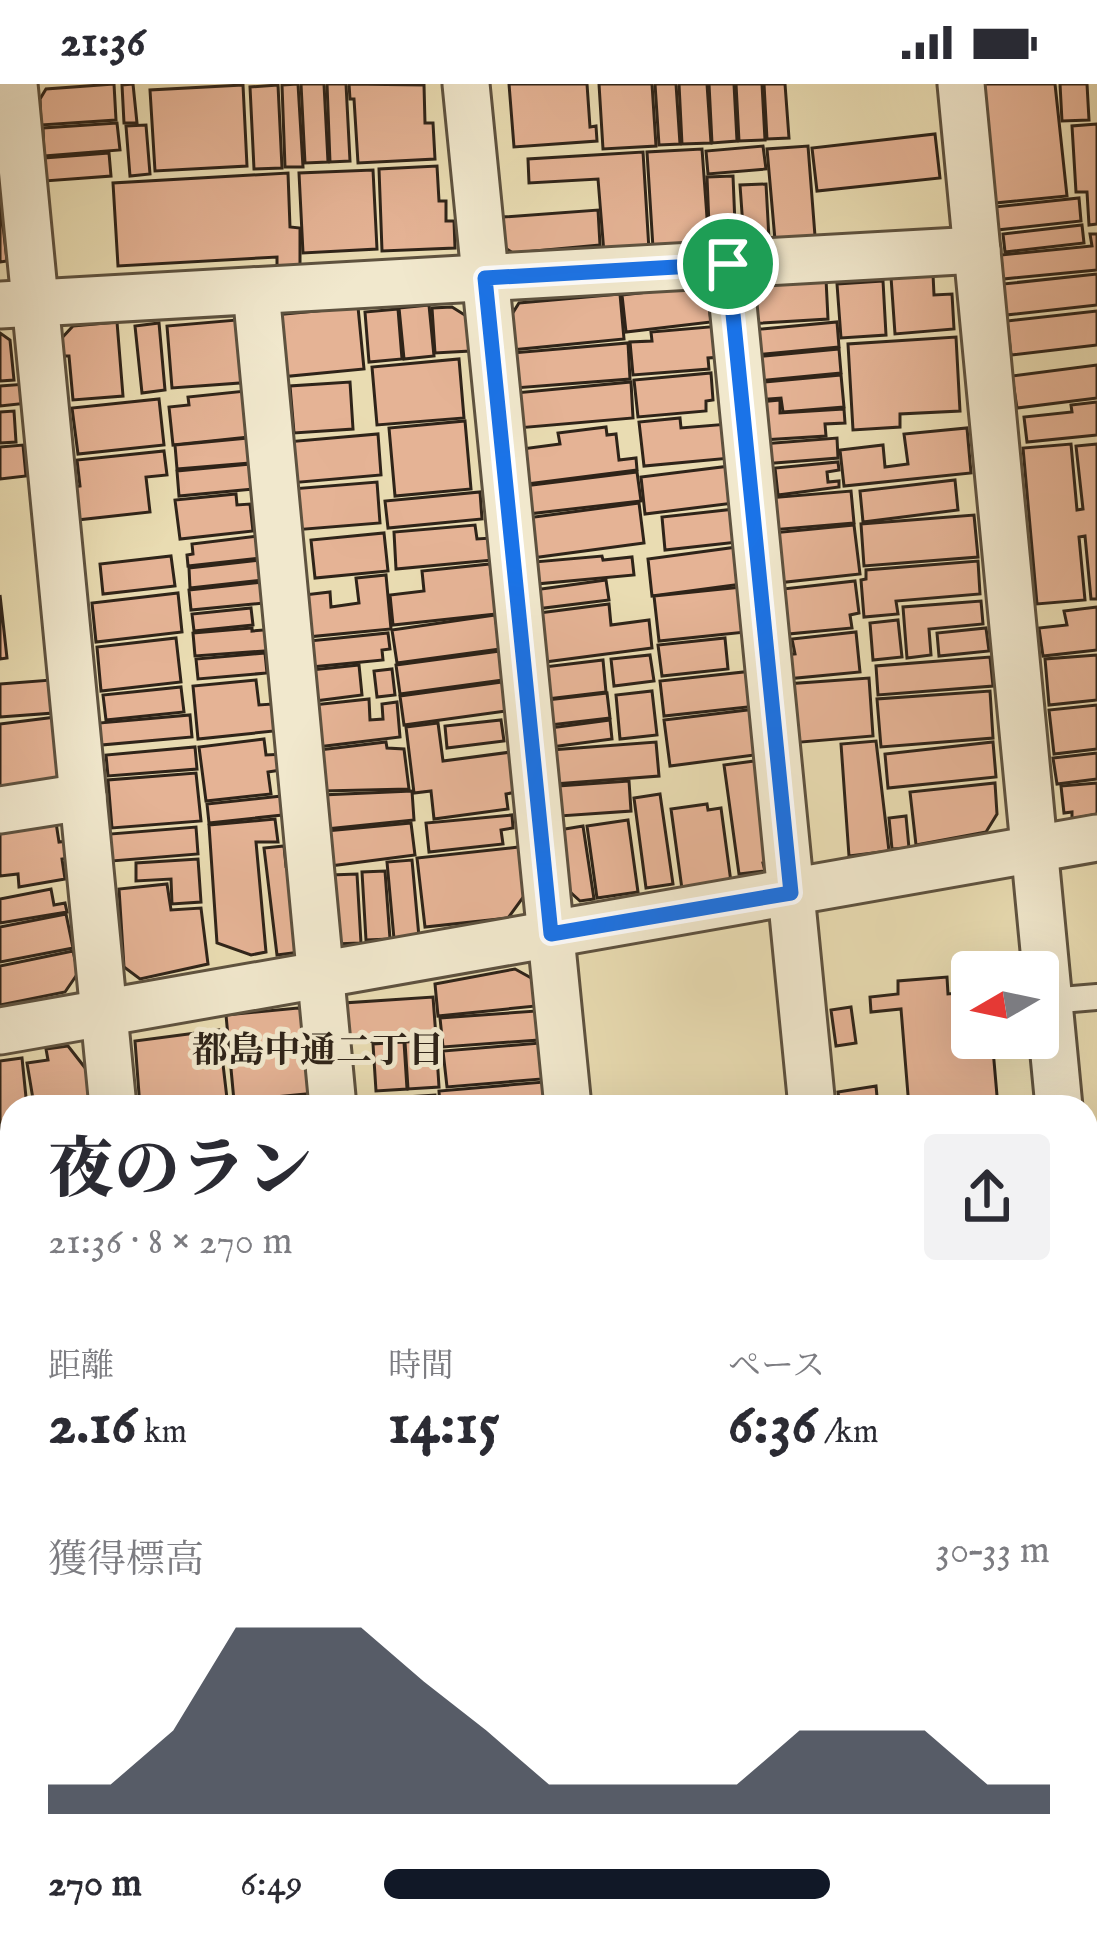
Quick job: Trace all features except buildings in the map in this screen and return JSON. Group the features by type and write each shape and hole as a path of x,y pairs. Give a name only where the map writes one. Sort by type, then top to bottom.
{"street":[{"path":"14,84 18,304 83,796 112,1095"},
{"path":"466,84 567,1095"},
{"path":"961,84 1044,951"},
{"path":"18,304 977,250"},
{"path":"728,264 811,1095"},
{"path":"256,291 332,1095"},
{"path":"0,810 83,796"},
{"path":"0,1031 1097,838"},
{"path":"1054,1059 1058,1095"}],"lane":[{"path":"1059,1000 1097,998"}],"district":[{"name":"都島中通二丁目","path":"318,1049"}],"route":[{"path":"728,264 791,893 551,934 485,278 728,264"}]}
